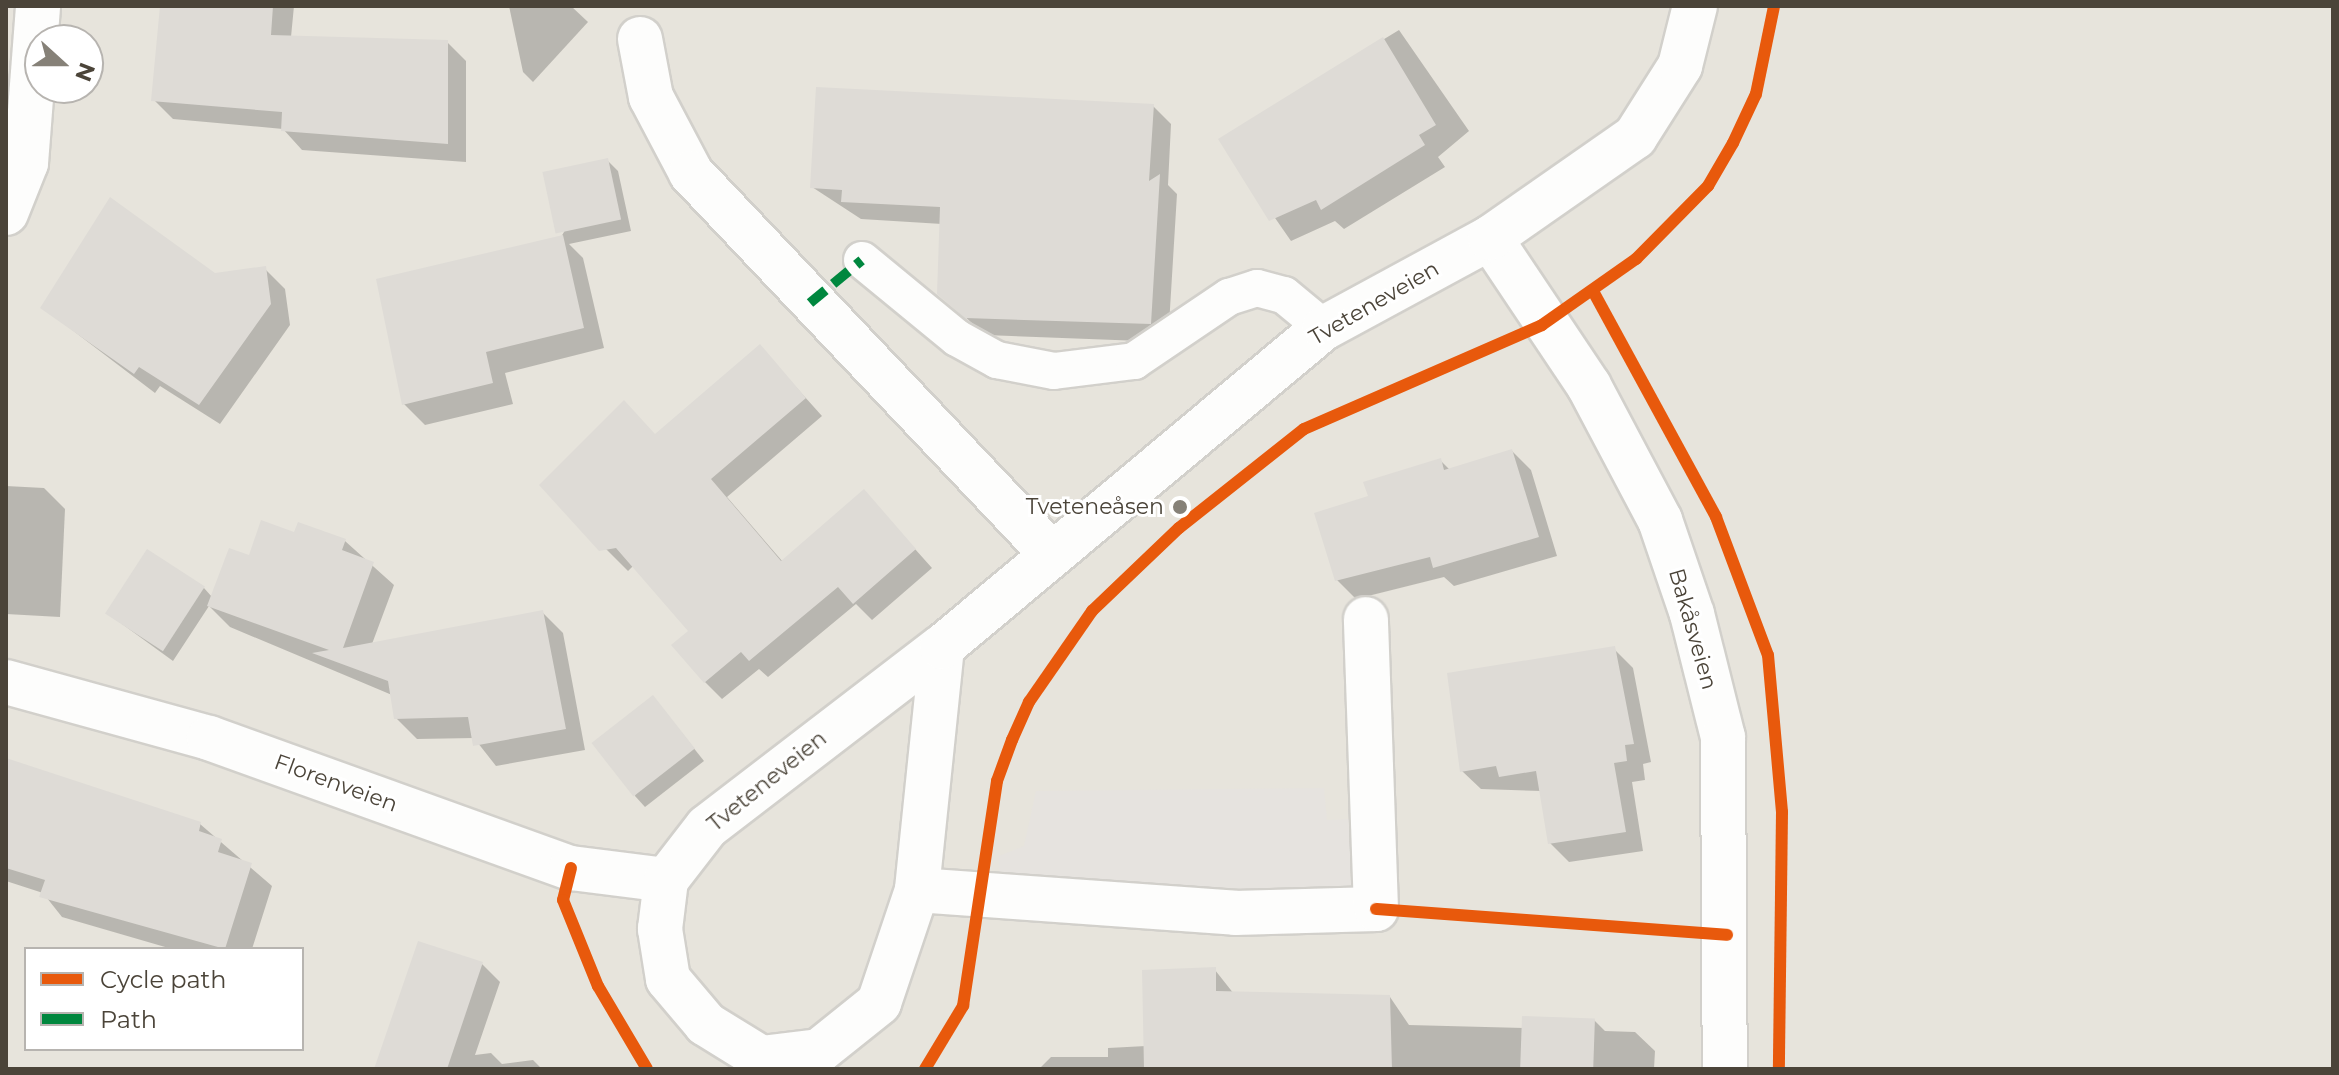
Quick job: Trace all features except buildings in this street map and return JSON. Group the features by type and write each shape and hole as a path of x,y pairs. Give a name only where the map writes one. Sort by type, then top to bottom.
{"street":[{"path":"6,213 26,163 38,6"},
{"name":"Tveteneveien","path":"666,880 707,827 942,647 1049,551 1324,328 1490,238 1635,137 1680,66 1695,6"},
{"path":"640,39 651,97 691,173 1049,551"},
{"name":"Bakåsveien","path":"1490,238 1589,386 1660,520 1692,614 1723,737 1725,1069"},
{"path":"917,890 1235,913 1376,909 1366,619"},
{"path":"666,880 660,929 668,979 706,1024 760,1063 819,1051 879,1003 917,890 942,647"},
{"name":"Florenveien","path":"6,682 209,738 571,868 666,880"}],"lane":[{"path":"862,260 957,338 997,360 1054,371 1134,361 1229,297 1257,288 1284,295 1324,328"}],"shaded area":[{"path":"6,6 2333,6 2333,1069 6,1069"},
{"path":"1324,788 1327,820 1355,819 1352,887 1214,893 1000,879 999,856 1024,846 1036,791"}],"marked path":[{"path":"810,303 862,260"}],"cycle path":[{"path":"925,1069 963,1006 997,781 1029,702 1092,611 1179,528 1304,429 1542,325 1636,259 1708,186 1733,143 1756,94 1774,6"},
{"path":"1594,293 1716,517 1768,655 1782,812 1779,1069"},
{"path":"571,868 563,900 598,986 647,1069"},
{"path":"1376,909 1727,935"}],"place":[{"name":"Tveteneåsen","path":"1180,507"}]}
